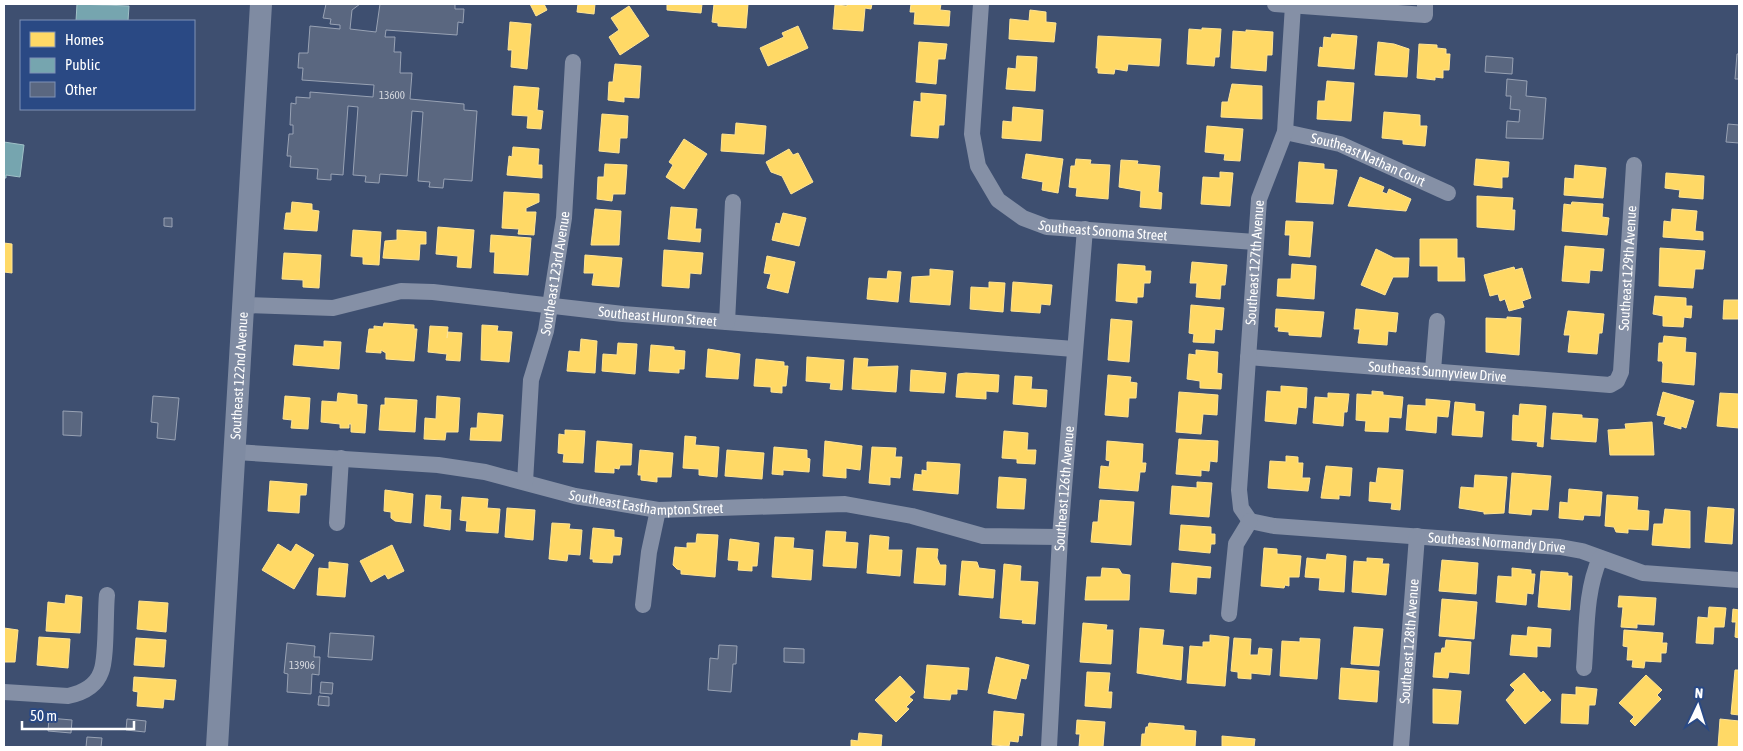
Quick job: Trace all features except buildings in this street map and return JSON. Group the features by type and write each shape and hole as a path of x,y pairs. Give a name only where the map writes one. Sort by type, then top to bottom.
{"main road":[{"name":"Southeast 122nd Avenue","path":"217,747 261,4"}],"street":[{"name":"Southeast Sonoma Street","path":"981,4 972,134 978,166 998,200 1023,218 1047,226 1255,242"},
{"path":"1274,4 1425,9"},
{"name":"Southeast 127th Avenue","path":"1250,521 1241,508 1239,490 1255,242 1259,198 1285,132 1293,5"},
{"name":"Southeast 123rd Avenue","path":"525,482 531,380 542,348 564,218 573,62"},
{"name":"Southeast Nathan Court","path":"1285,132 1340,144 1448,193"},
{"name":"Southeast 129th Avenue","path":"1621,372 1634,165"},
{"path":"727,322 732,202"},
{"name":"Southeast 126th Avenue","path":"1049,747 1060,537 1085,229"},
{"name":"Southeast Huron Street","path":"243,305 333,308 401,291 433,292 623,314 1074,349"},
{"path":"1433,370 1437,321"},
{"name":"Southeast Sunnyview Drive","path":"1248,357 1610,385 1617,381 1621,372"},
{"name":"Southeast Easthampton Street","path":"234,452 438,465 484,472 608,503 658,510 846,504 889,510 982,536 1060,537"},
{"path":"337,523 341,458"},
{"path":"643,605 647,561 658,510"},
{"path":"1229,614 1236,544 1250,521"},
{"name":"Southeast Normandy Drive","path":"1250,521 1274,526 1560,547 1582,551 1643,573 1739,580"},
{"name":"Southeast 128th Avenue","path":"1401,747 1417,536"},
{"path":"1584,668 1589,596 1593,574 1600,558"},
{"path":"4,692 68,696 91,687 101,672 106,595"}]}
